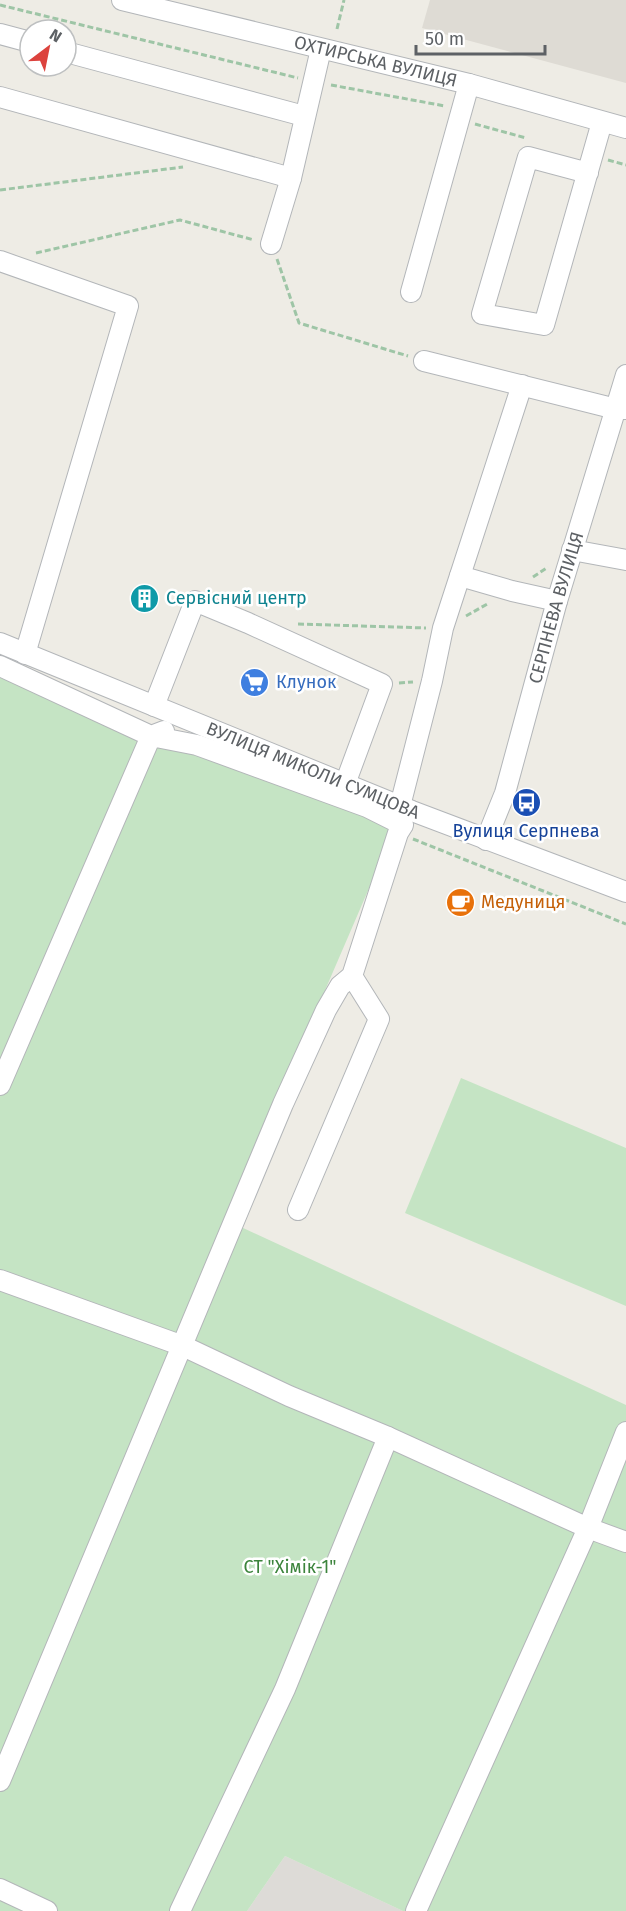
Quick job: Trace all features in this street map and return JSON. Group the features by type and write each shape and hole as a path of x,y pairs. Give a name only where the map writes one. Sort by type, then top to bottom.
{"street":[{"name":"ОХТИРСЬКА ВУЛИЦЯ","path":"130,1 469,84 626,128"},
{"path":"0,34 18,39"},
{"path":"272,244 291,178 321,49"},
{"path":"78,55 304,116"},
{"path":"411,292 469,84"},
{"path":"0,97 291,178"},
{"path":"588,173 528,157 482,314 544,325 588,173 602,122"},
{"path":"0,262 128,306 25,654"},
{"path":"424,361 621,409"},
{"name":"СЕРПНЕВА ВУЛИЦЯ","path":"486,840 505,793 572,550 621,409 626,375"},
{"path":"0,1781 283,1104 326,1010 340,986 352,976 403,819 443,628 522,385"},
{"path":"572,550 626,560"},
{"path":"460,576 557,601"},
{"path":"154,706 195,601 382,684 345,784"},
{"name":"ВУЛИЦЯ МИКОЛИ СУМЦОВА","path":"0,644 345,784 403,819 486,840 626,892"},
{"path":"0,666 151,736 207,749 403,819"},
{"path":"0,1085 151,736 188,720"},
{"path":"298,1210 379,1019 352,976"},
{"path":"0,1280 183,1346 289,1396 388,1437 588,1528 626,1542"},
{"path":"416,1911 588,1528 626,1432"},
{"path":"180,1911 285,1689 388,1437"},
{"path":"0,1889 47,1911"}],"path":[{"path":"337,29 344,0"},
{"path":"0,5 313,81 462,109"},
{"path":"0,190 184,167"},
{"path":"34,253 180,220 272,244 299,323 424,361"},
{"path":"294,624 443,628"},
{"path":"382,684 432,681"},
{"path":"403,819 626,924"}],"shaded area":[{"path":"430,0 626,0 626,83 422,28"},
{"path":"285,1856 403,1911 247,1911"}],"green space":[{"name":"СТ \"Хімік-1\"","path":"0,675 395,828 226,1220 626,1405 626,1911 403,1911 285,1856 247,1911 0,1911"},
{"path":"461,1078 626,1148 626,1306 405,1213"}],"place":[{"name":"Сервісний центр","path":"145,598"},
{"name":"Клунок","path":"255,682"},
{"name":"Вулиця Серпнева","path":"526,802"},
{"name":"Медуниця","path":"460,902"}]}
